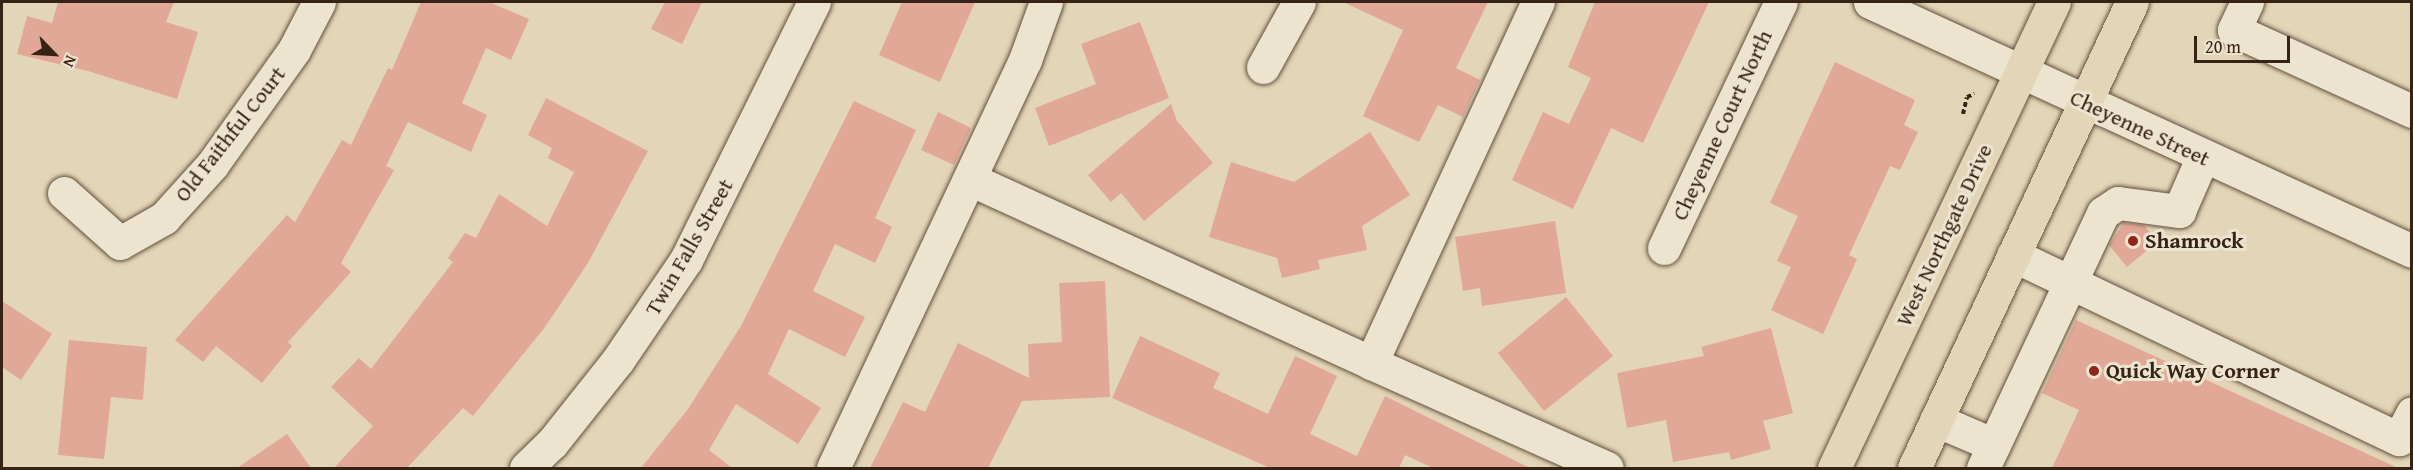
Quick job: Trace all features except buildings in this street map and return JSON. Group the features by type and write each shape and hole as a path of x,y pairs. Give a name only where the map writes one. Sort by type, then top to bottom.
{"main road":[{"name":"West Northgate Drive","path":"1834,468 2054,2"},
{"path":"1914,468 2132,2"}],"street":[{"name":"Old Faithful Court","path":"64,193 120,243 164,218 212,165 287,60 319,2"},
{"name":"Twin Falls Street","path":"526,468 552,443 618,360 686,260 814,2"},
{"path":"833,468 1025,60 1046,2"},
{"path":"1263,67 1299,2"},
{"path":"1371,363 1538,2"},
{"name":"Cheyenne Court North","path":"1664,248 1780,2"},
{"name":"Cheyenne Street","path":"1870,2 2412,251"},
{"path":"2247,2 2234,30 2412,111"},
{"path":"1936,420 1988,457 2103,213 2118,203 2179,212 2203,156"},
{"path":"970,179 1371,363 1607,468"},
{"path":"2013,255 2399,439 2412,412"}],"place":[{"name":"Shamrock","path":"2133,241"},
{"name":"Quick Way Corner","path":"2094,371"}]}
